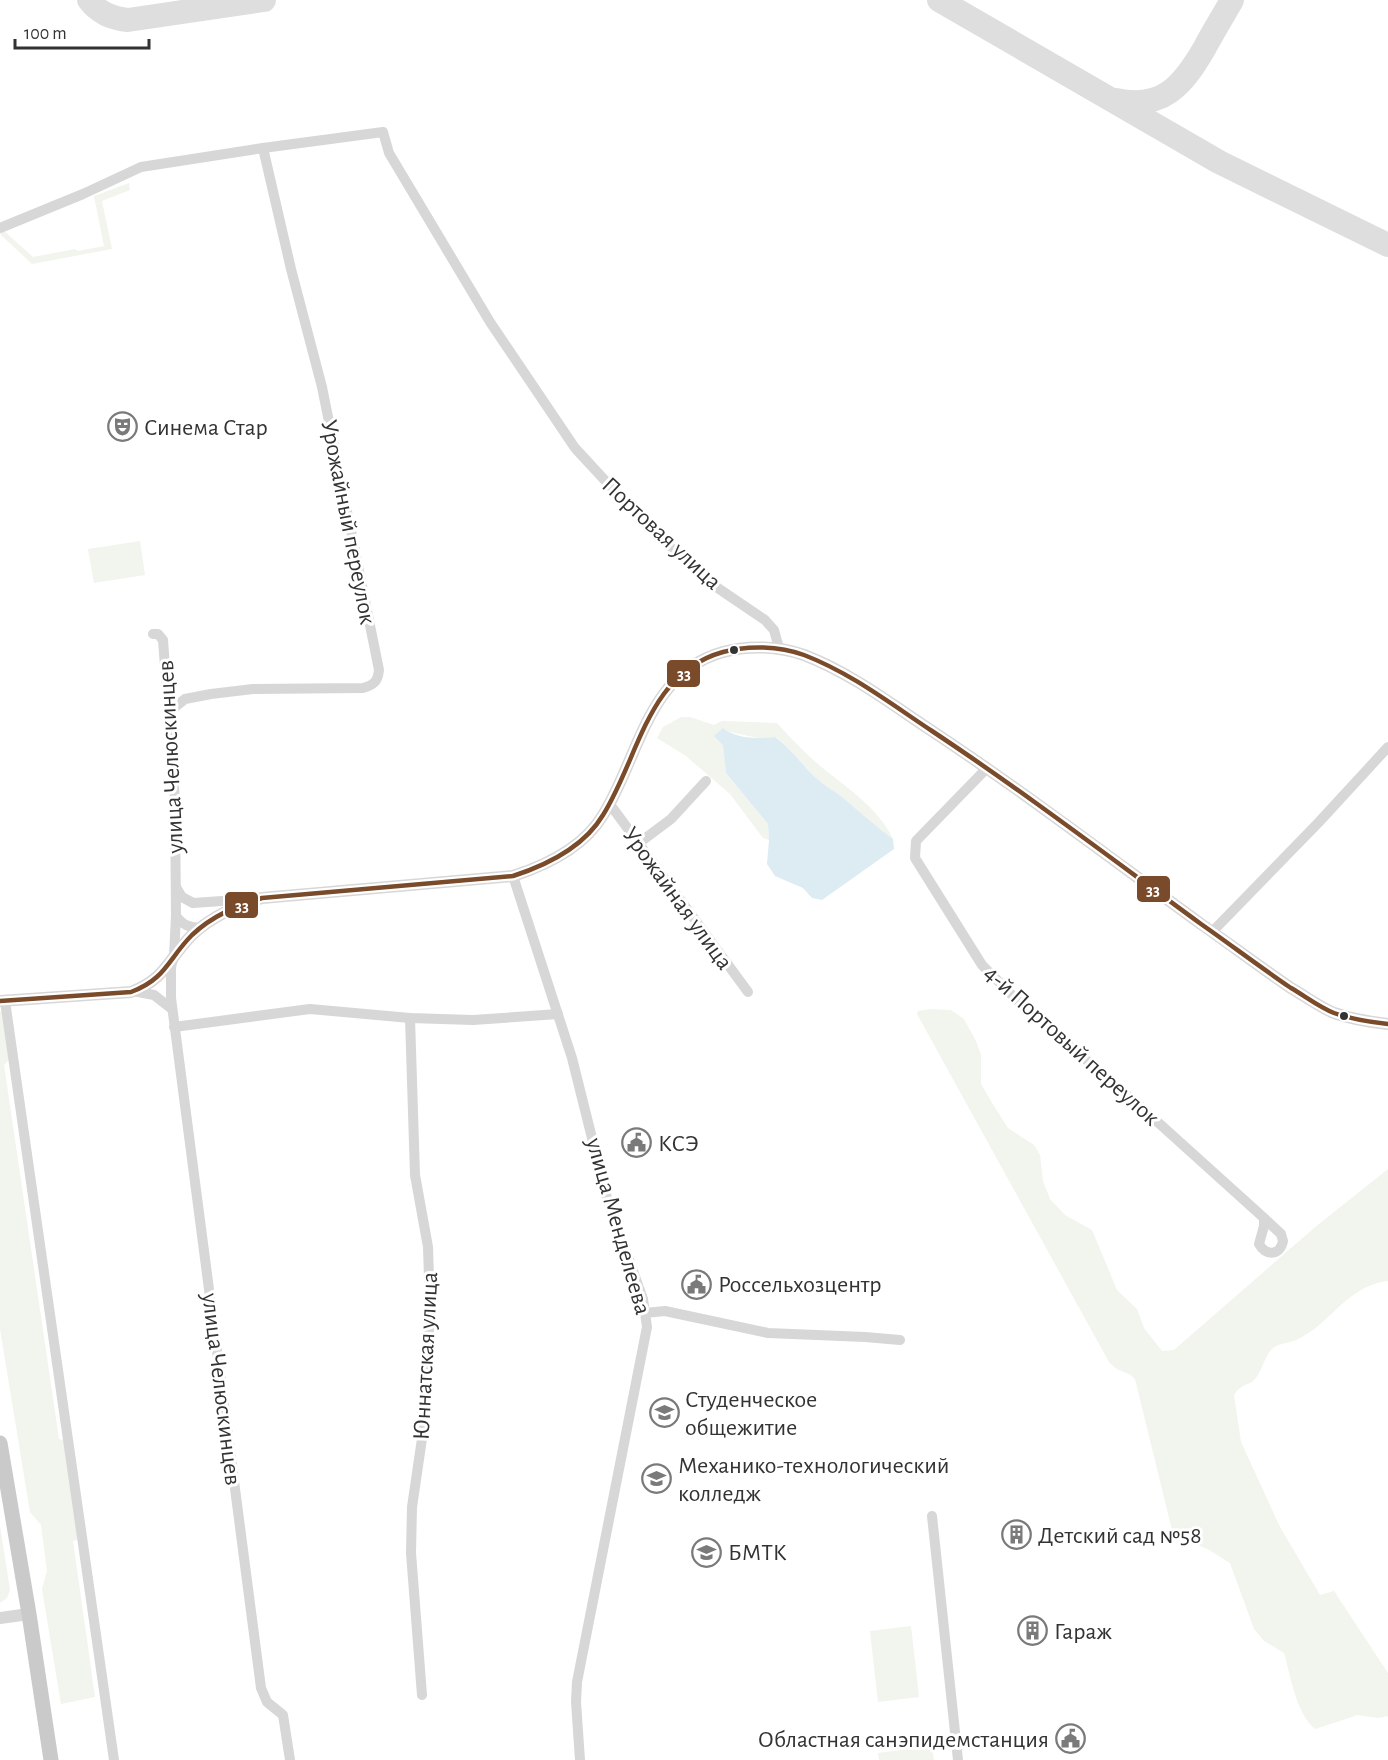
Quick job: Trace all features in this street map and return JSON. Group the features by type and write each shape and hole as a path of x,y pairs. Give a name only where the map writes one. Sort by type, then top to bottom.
{"main road":[{"path":"0,1443 51,1760"},
{"path":"29,1614 22,1622 43,1760"}],"street":[{"name":"Портовая улица","path":"263,148 383,132 389,153 490,322 575,448 636,514 703,578 765,620 774,630 779,648"},
{"path":"0,228 141,167 263,148"},
{"name":"Урожайный переулок","path":"168,719 175,707 185,699 198,696 253,689 363,688 372,685 378,679 379,670 322,387 263,148"},
{"name":"улица Челюскинцев","path":"153,634 158,634 163,640 175,800 176,916 174,956 171,967 171,1004 261,1688 267,1702 283,1715 290,1760"},
{"name":"Урожайная улица","path":"3,1001 131,992 160,976 174,956 200,928 226,911 262,898 513,876 541,866 569,850 603,816 654,707 671,684 706,657 724,651 743,648 779,648"},
{"path":"779,648 831,667 856,681 987,768 1275,977 1333,1012 1373,1023 1388,1024"},
{"path":"1212,932 1388,747"},
{"name":"4-й Портовый переулок","path":"987,768 916,841 915,858 982,965 1025,1008 1131,1098 1264,1218"},
{"path":"639,843 671,819 706,781"},
{"name":"Урожайная улица","path":"609,803 748,992"},
{"name":"улица Менделеева","path":"513,876 572,1058 608,1198 635,1275 648,1327 577,1682 580,1760"},
{"path":"176,886 182,897 193,903 262,898"},
{"path":"176,916 181,923 189,927 200,928"},
{"path":"152,982 163,985 171,1004"},
{"path":"131,992 154,995 171,1004"},
{"path":"3,1001 114,1760"},
{"path":"174,1026 310,1009 410,1018 473,1020 558,1014"},
{"name":"Юннатская улица","path":"410,1018 413,1152 428,1247 430,1309 425,1414 412,1507 411,1553 422,1695"},
{"path":"645,1313 665,1311 768,1333 865,1336 900,1340"},
{"path":"932,1516 958,1760"},
{"path":"0,1618 29,1614"}],"shaded area":[{"path":"129,183 130,190 102,201 112,249 32,264 0,234 4,231 33,257 104,246 94,196"},
{"path":"140,541 145,575 94,583 88,549"},
{"path":"681,717 690,717 714,725 722,721 777,723 821,767 867,804 886,826 893,839 818,780 776,737 762,739 726,731 723,745 726,773 768,824 769,840 763,838 730,794 686,756 657,738 663,727"},
{"path":"723,728 741,736 775,737 818,780 893,839 894,849 822,900 812,898 803,888 775,876 767,864 768,824 726,773 723,745 714,736"},
{"path":"951,1010 964,1019 981,1055 981,1084 994,1106 1008,1128 1034,1145 1040,1155 1043,1181 1050,1199 1065,1215 1092,1230 1117,1290 1137,1309 1144,1328 1162,1351 1174,1350 1314,1228 1388,1169 1388,1281 1373,1284 1361,1290 1308,1333 1273,1348 1255,1379 1240,1388 1234,1395 1241,1442 1280,1527 1320,1595 1334,1591 1388,1673 1388,1716 1378,1718 1358,1715 1315,1729 1303,1714 1284,1653 1264,1641 1254,1629 1230,1563 1204,1547 1183,1545 1174,1538 1135,1379 1109,1362 917,1014 918,1011"},
{"path":"0,1011 2,1011 11,1058 4,1065 59,1439 67,1441 80,1539 73,1541 95,1697 61,1704 42,1589 47,1571 41,1525 30,1512 0,1329"},
{"path":"0,1526 10,1590 7,1598 0,1603"},
{"path":"911,1626 919,1697 878,1702 870,1631"},
{"path":"932,1746 934,1760 879,1760 878,1753"}],"taxiway":[{"path":"89,0 106,14 128,20 264,0"},
{"path":"939,0 1219,162 1388,245"},
{"path":"1116,100 1147,101 1170,92 1188,74 1232,0"}],"transit line":[{"name":"33","path":"0,1001 131,992 143,987 159,975 192,935 208,922 234,908 262,898 513,876 539,866 564,853 595,826 615,792 648,720 661,698 677,678 698,663 723,652 743,648 764,648 804,655 870,690 966,754 1317,1005 1347,1017 1388,1024"}],"place":[{"name":"Синема Стар","path":"123,427"},
{"name":"КСЭ","path":"637,1143"},
{"name":"Россельхозцентр","path":"697,1284"},
{"name":"Студенческое общежитие","path":"664,1413"},
{"name":"Механико-технологический колледж","path":"657,1479"},
{"name":"Детский сад №58","path":"1017,1535"},
{"name":"БМТК","path":"707,1552"},
{"name":"Гараж","path":"1033,1631"},
{"name":"Областная санэпидемстанция","path":"1070,1739"}]}
